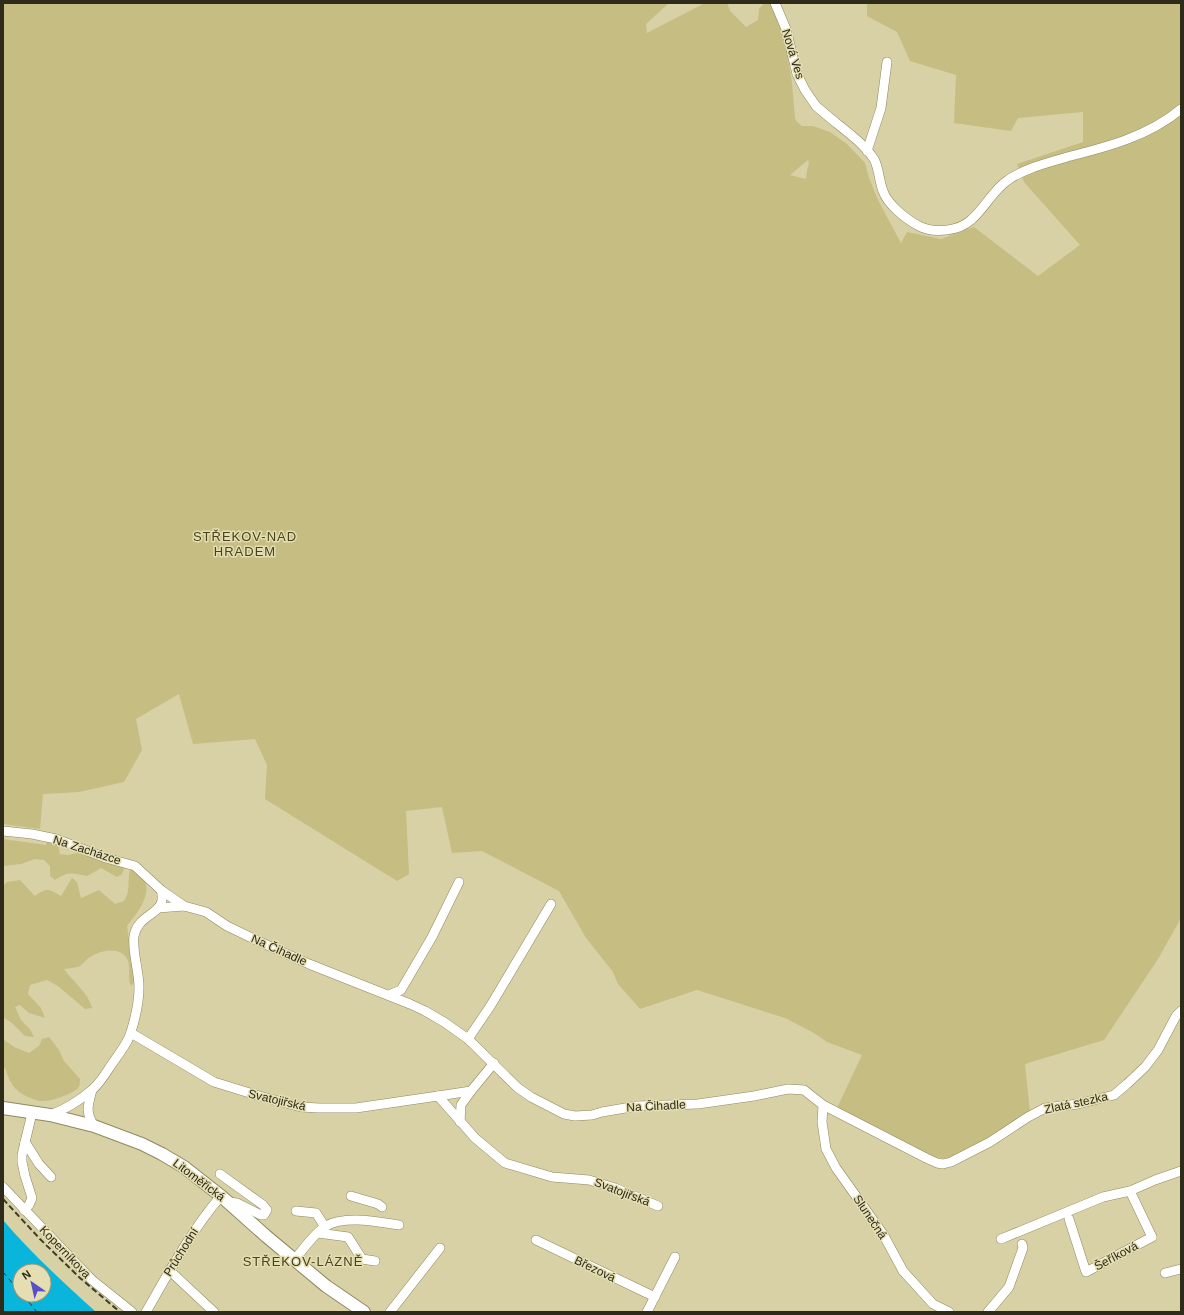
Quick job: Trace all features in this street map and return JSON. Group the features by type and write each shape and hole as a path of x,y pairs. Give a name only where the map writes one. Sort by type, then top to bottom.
{"main road":[{"name":"Litoměřická","path":"3,1108 50,1115 94,1126 142,1144 162,1154 184,1167 225,1199 294,1260 326,1286 364,1312"}],"street":[{"name":"Nová Ves","path":"775,3 786,29 797,74 805,90 822,112 865,147 875,161 883,192 887,200 920,226 930,230 959,227 970,221 981,210 992,195 1008,180 1044,164 1125,141 1160,124 1181,109"},
{"path":"867,151 881,108 887,62"},
{"name":"Na Zacházce","path":"3,831 32,834 56,839 106,858 135,866 161,890 173,898"},
{"path":"389,995 401,990 432,937 459,882"},
{"path":"50,1115 62,1111 92,1090 125,1046 131,1033 137,1008 139,987 134,936 137,925 162,903 163,897 161,890"},
{"name":"Na Čihadle","path":"173,898 184,906 206,912 227,926 309,964 389,995 425,1011 468,1039 518,1088 531,1097 564,1114 575,1116 592,1115 636,1106 698,1104 754,1096 788,1088 804,1090 823,1105 926,1158 943,1164"},
{"path":"468,1039 491,1005 551,904"},
{"path":"158,908 184,906"},
{"name":"Zlatá stezka","path":"943,1164 951,1162 990,1142 1028,1117 1045,1108 1078,1104 1114,1095 1127,1084 1158,1050 1179,1014 1181,1004"},
{"name":"Svatojiřská","path":"131,1033 214,1082 301,1107 356,1108 471,1090"},
{"path":"460,1122 461,1105 471,1090 494,1063"},
{"path":"92,1090 88,1105 89,1117 94,1126"},
{"name":"Svatojiřská","path":"438,1096 475,1138 505,1163 552,1177 589,1180 615,1188 658,1206"},
{"name":"Slunečná","path":"823,1105 822,1122 826,1149 836,1168 883,1234 902,1271 933,1304 949,1312"},
{"path":"24,1210 29,1205 32,1198 22,1162 22,1155 32,1113"},
{"path":"25,1142 39,1164 51,1177"},
{"path":"1001,1239 1103,1197 1130,1191 1181,1171"},
{"path":"220,1174 268,1210 264,1215 225,1199"},
{"name":"Koperníkova","path":"3,1187 92,1280 132,1312"},
{"name":"Šeříková","path":"1069,1219 1086,1272 1152,1237 1130,1191"},
{"path":"350,1196 384,1205 374,1222"},
{"name":"Průchodní","path":"146,1312 169,1270 204,1216 225,1199"},
{"path":"296,1211 316,1213 322,1230"},
{"path":"294,1260 322,1230 336,1222 350,1220 400,1225"},
{"path":"322,1230 348,1238 362,1259 375,1262"},
{"name":"Březová","path":"536,1240 655,1297"},
{"path":"988,1312 1009,1287 1023,1248 1022,1244"},
{"path":"390,1312 440,1248"},
{"path":"648,1312 675,1257"},
{"path":"1165,1273 1181,1269"},
{"path":"169,1270 214,1312"}],"shaded area":[{"path":"3,3 669,3 646,24 647,33 705,3 727,3 730,11 746,27 758,20 759,9 764,3 775,3 792,56 788,59 795,118 797,122 802,126 813,126 830,132 847,144 865,163 878,200 901,243 907,232 941,239 974,227 1038,276 1080,245 1024,182 1017,164 1083,142 1083,112 1018,118 1011,131 954,123 956,75 910,61 897,32 867,16 867,3 1181,3 1181,918 1158,959 1104,1040 1025,1064 1030,1113 989,1140 948,1159 928,1156 837,1108 862,1055 827,1042 814,1033 785,1018 697,990 640,1009 618,984 613,972 586,938 559,891 482,851 452,853 442,807 406,811 409,874 397,881 265,799 267,765 255,739 193,744 179,694 136,719 142,750 124,782 79,792 43,794 40,829 3,824","holes":["808,160 809,163 806,179 790,175"]},
{"path":"3,839 46,845 47,839 58,844 60,854 68,855 77,853 125,866 122,874 117,877 101,868 87,876 67,874 55,880 50,876 50,866 44,860 35,859 21,864 3,866"},
{"path":"131,867 143,878 146,884 145,897 142,904 127,926 135,981 131,986 129,980 129,964 125,956 117,951 106,951 89,958 78,967 64,969 84,992 92,1008 85,1009 58,986 47,980 30,985 28,994 41,1008 45,1018 29,1013 20,1005 15,1007 21,1020 30,1029 34,1037 25,1036 12,1023 3,1017 3,886 7,882 20,880 35,896 42,891 48,890 61,896 72,878 77,882 81,898 99,890 115,904 124,901 126,897"},
{"path":"49,1037 59,1050 64,1061 80,1079 80,1084 75,1091 60,1098 40,1101 22,1094 11,1083 5,1068 3,1067 3,1039 14,1047 29,1053 39,1046 42,1039"}],"water":[{"path":"3,1220 43,1263 12,1263 12,1303 52,1303 52,1271 96,1312 3,1312"}],"ferry route":[{"path":"3,1272 12,1283"},
{"path":"30,1303 37,1312"}],"railway":[{"path":"3,1199 40,1239 80,1278 120,1312"}],"district":[{"name":"STŘEKOV-NAD HRADEM","path":"245,544"},
{"name":"STŘEKOV-LÁZNĚ","path":"303,1261"}]}
